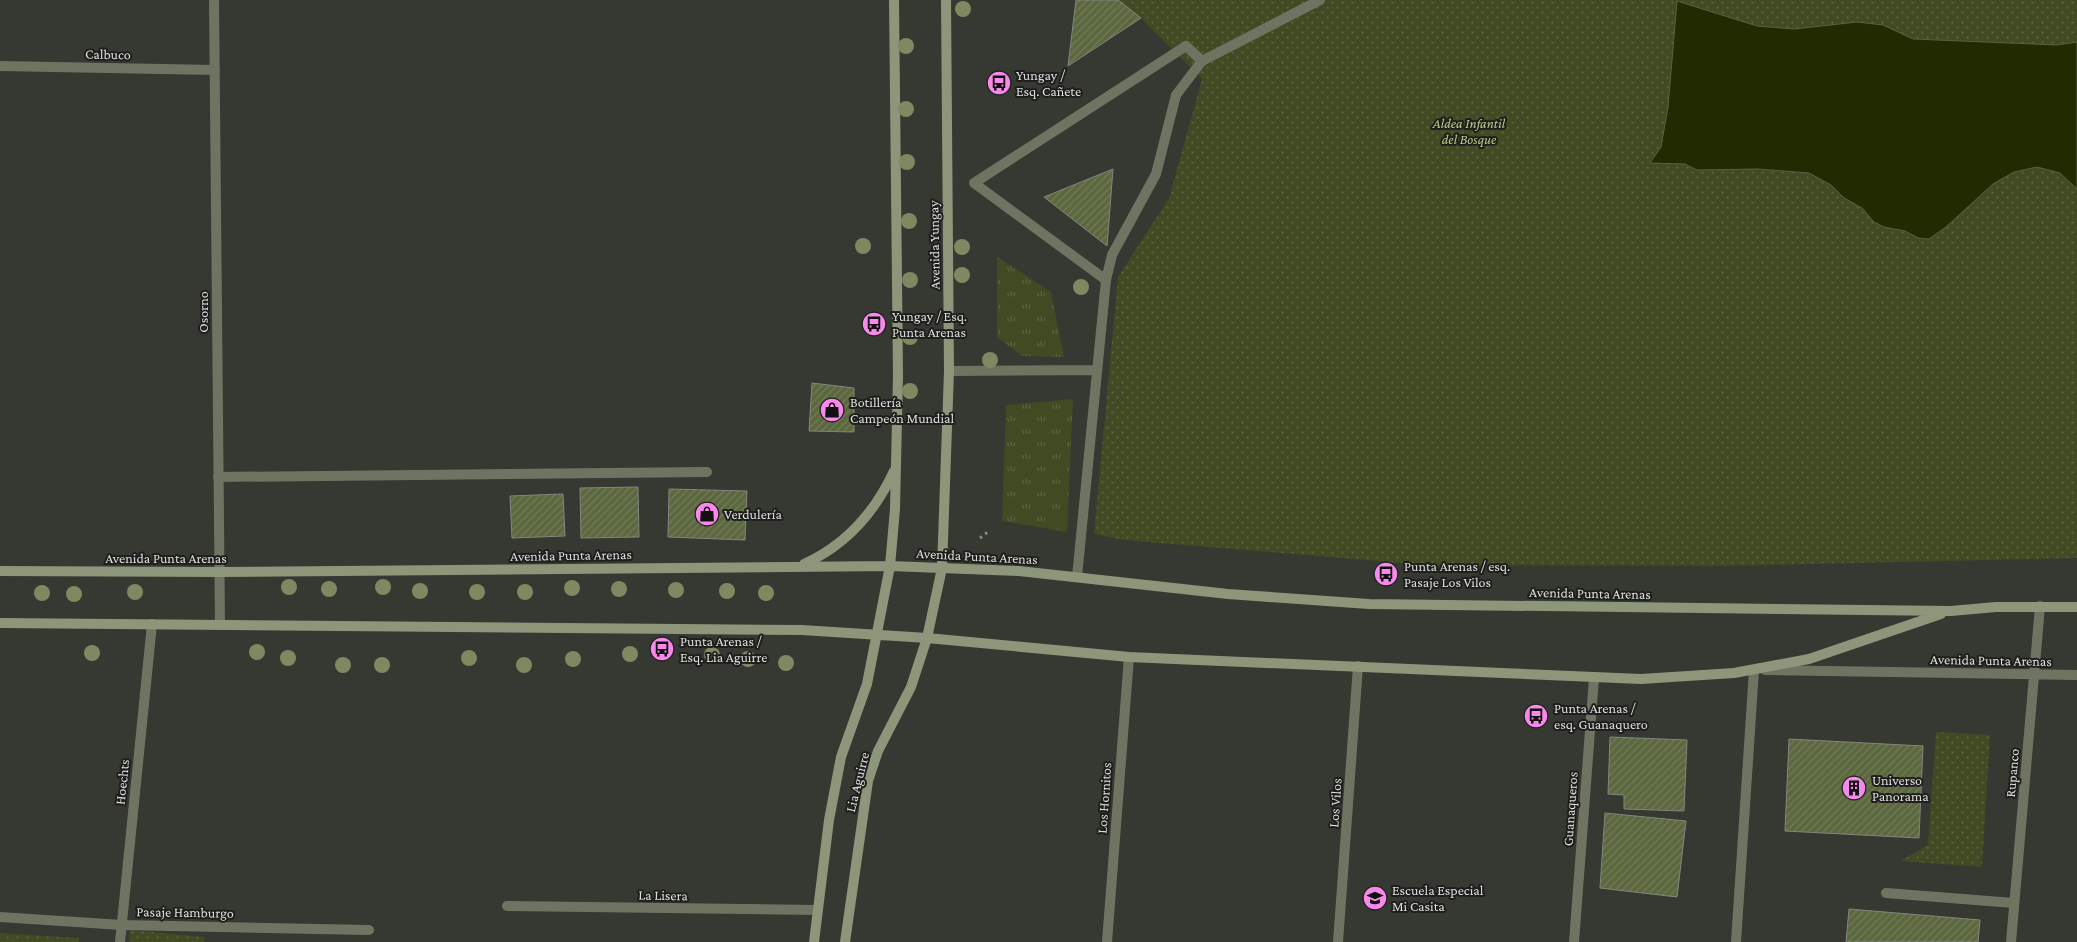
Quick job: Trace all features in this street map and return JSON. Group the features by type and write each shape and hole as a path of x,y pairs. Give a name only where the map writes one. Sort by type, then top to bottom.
{"main road":[{"path":"878,634 890,566 897,465 898,355 894,0"},
{"name":"Avenida Yungay","path":"927,638 942,568 949,371 946,0"},
{"path":"799,566 820,557 862,523 878,501 897,465"},
{"name":"Avenida Punta Arenas","path":"0,571 219,572 890,566 1011,570 1237,595 1369,604 1951,611 2077,606"},
{"name":"Avenida Punta Arenas","path":"0,623 742,628 878,634 1129,656 1594,678 1688,678 1754,670 1828,653 1951,611"},
{"name":"Lia Aguirre","path":"814,942 829,820 841,757 867,684 878,634"},
{"name":"Lia Aguirre","path":"845,942 868,780 878,751 907,699 927,638"}],"street":[{"name":"Osorno","path":"214,0 220,625"},
{"path":"1077,577 1106,280 1112,255 1156,174 1176,95 1202,61 1320,0"},
{"path":"1106,280 974,183 1186,46 1202,61"},
{"name":"Calbuco","path":"0,66 215,70"},
{"path":"949,371 1096,370"},
{"path":"218,477 707,472"},
{"name":"Rupanco","path":"2011,942 2040,606"},
{"name":"Hoechts","path":"120,942 152,624"},
{"name":"Los Hornitos","path":"1107,942 1129,656"},
{"name":"Los Vilos","path":"1338,942 1358,666"},
{"path":"1736,942 1754,670"},
{"name":"Avenida Punta Arenas","path":"1754,670 2077,675"},
{"name":"Guanaqueros","path":"1574,942 1594,678"},
{"path":"1886,892 2014,903"},
{"name":"La Lisera","path":"507,906 818,910"},
{"name":"Pasaje Hamburgo","path":"0,917 122,925 369,930"}],"path":[{"path":"980,538 989,532"}],"green space":[{"name":"Aldea Infantil del Bosque","path":"1118,0 2077,0 2077,558 1721,566 1426,565 1124,540 1094,534 1118,277 1169,198 1202,79 1141,18"},
{"path":"997,257 1051,292 1064,357 1022,356 997,337"},
{"path":"1073,399 1067,532 1002,521 1006,405"},
{"path":"1936,732 1990,735 1982,867 1900,861 1928,845"},
{"path":"130,930 205,937 204,942 129,942"},
{"path":"0,933 79,938 79,942 0,942"}],"shaded area":[{"path":"1677,1 1757,26 1794,29 1857,22 1883,25 1913,39 2057,45 2077,42 2077,189 2060,173 2037,167 2014,172 1993,184 1946,227 1929,239 1918,238 1905,231 1884,227 1874,222 1862,208 1844,198 1831,185 1809,173 1758,169 1697,170 1685,164 1650,163 1661,147 1668,107"}],"building":[{"path":"1076,0 1118,0 1141,18 1068,66"},
{"path":"1113,169 1107,246 1044,197"},
{"name":"Botillería Campeón Mundial","path":"812,383 854,388 854,432 809,431"},
{"path":"638,487 639,537 581,538 580,488"},
{"name":"Verdulería","path":"669,489 747,491 745,540 668,537"},
{"path":"563,494 565,536 512,538 510,496"},
{"path":"1610,737 1687,740 1684,811 1624,809 1624,795 1608,794"},
{"name":"Universo Panorama","path":"1789,739 1923,746 1919,838 1785,831"},
{"path":"1605,813 1686,821 1677,897 1600,888"},
{"path":"1849,909 1980,920 1978,942 1846,942"}],"place":[{"name":"Yungay / Esq. Cañete","path":"999,83"},
{"name":"Yungay / Esq. Punta Arenas","path":"874,324"},
{"name":"Botillería Campeón Mundial","path":"832,410"},
{"name":"Verdulería","path":"707,514"},
{"name":"Punta Arenas / esq. Pasaje Los Vilos","path":"1386,574"},
{"name":"Punta Arenas / Esq. Lia Aguirre","path":"662,649"},
{"name":"Punta Arenas / esq. Guanaquero","path":"1536,716"},
{"name":"Universo Panorama","path":"1854,788"},
{"name":"Escuela Especial Mi Casita","path":"1375,898"}]}
